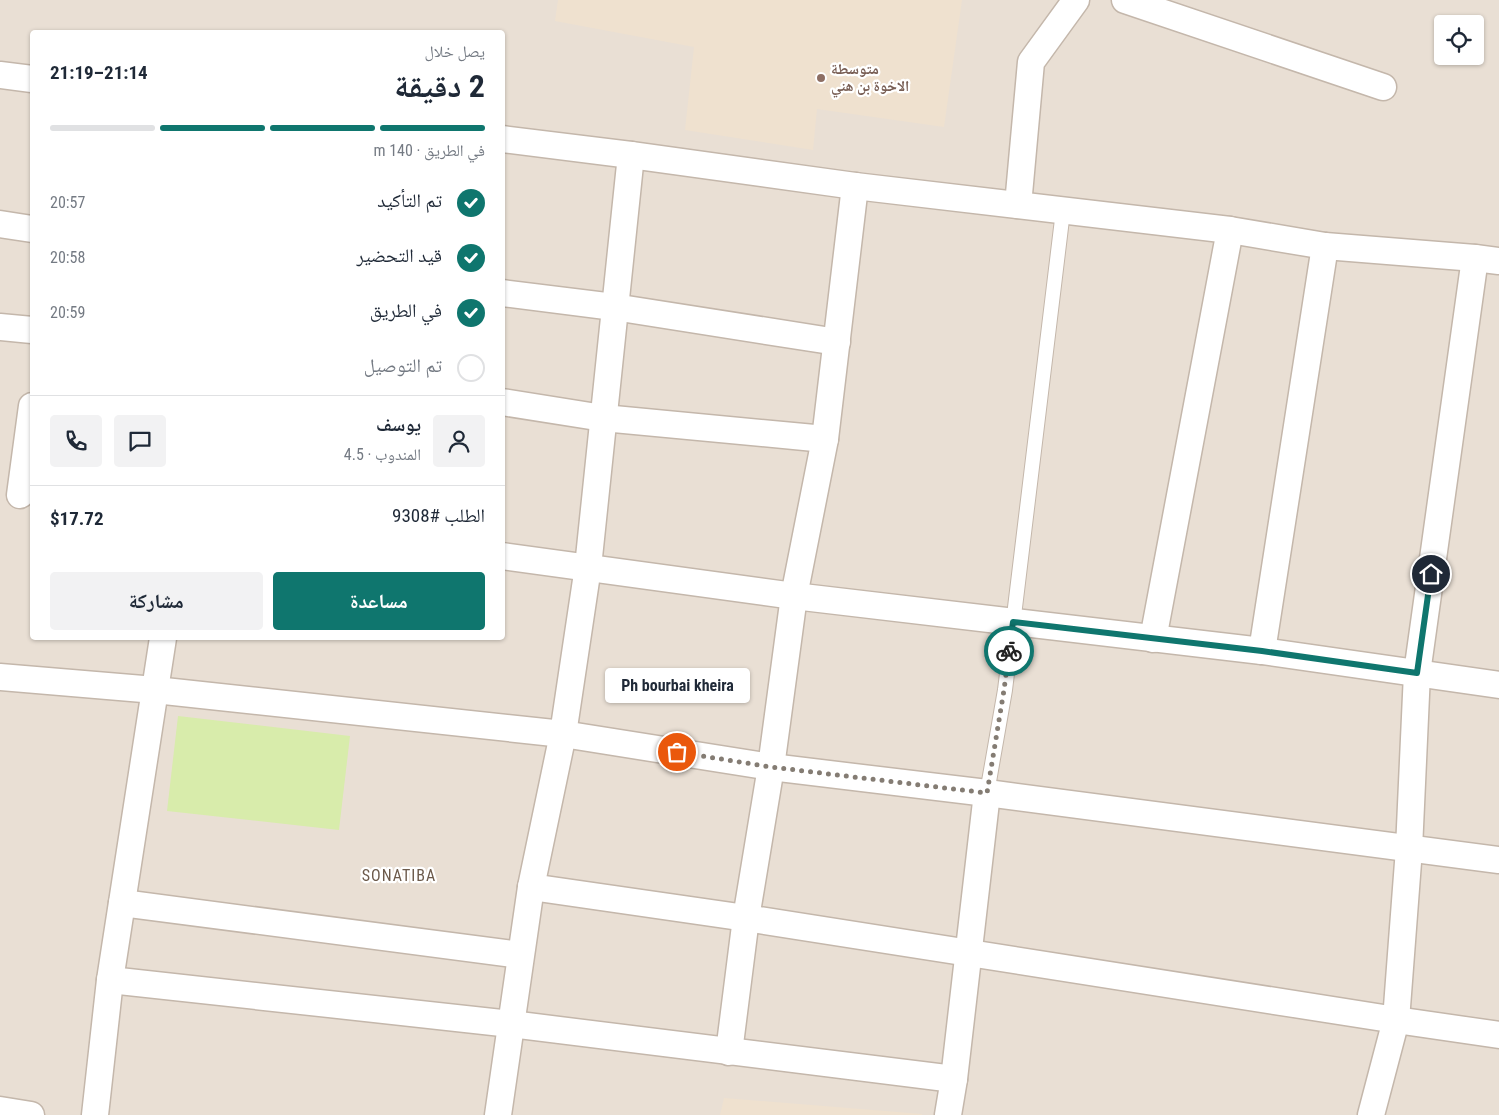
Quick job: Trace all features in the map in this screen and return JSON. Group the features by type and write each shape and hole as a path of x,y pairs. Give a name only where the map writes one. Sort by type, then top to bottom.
{"street":[{"path":"1018,206 1031,62 1076,0"},
{"path":"1125,0 1383,87"},
{"path":"0,75 30,79"},
{"path":"505,139 855,186 1230,230 1325,246 1487,259 1417,673 1409,849 1396,1020 1372,1115"},
{"path":"498,1115 531,887 564,734 588,567 631,155"},
{"path":"729,1052 746,918 771,767 794,596 825,439 855,186"},
{"path":"0,224 30,229"},
{"path":"1153,639 1230,230"},
{"path":"1262,651 1325,246"},
{"path":"505,293 614,307 837,342"},
{"path":"0,327 30,330"},
{"path":"505,402 603,418 825,439"},
{"path":"18,495 30,419"},
{"path":"505,556 794,596 1262,651 1499,685"},
{"path":"95,1115 110,980 163,640"},
{"path":"0,677 155,690 564,734 771,767 987,793 1499,860"},
{"path":"948,1115 954,1079 987,793"},
{"path":"531,887 746,918 1499,1035"},
{"path":"122,903 520,955"},
{"path":"110,980 511,1024 954,1079"},
{"path":"0,1110 31,1115"}],"lane":[{"path":"987,793 1013,622 1063,211"}],"shaded area":[{"path":"0,0 1499,0 1499,1115 0,1115"},
{"name":"متوسطة الاخوة بن هني","path":"558,0 962,0 944,127 817,109 813,150 685,130 694,47 555,21"},
{"path":"724,1098 922,1114 922,1115 720,1115"}],"green space":[{"path":"178,716 350,736 339,830 167,811"}],"way so far":[{"path":"677,752 771,767 987,793 1009,651"}],"place":[{"name":"متوسطة الاخوة بن هني","path":"821,78"},
{"name":"Ph bourbai kheira","path":"677,752"}],"district":[{"name":"SONATIBA","path":"399,875"}],"route":[{"path":"1009,651 1013,622 1262,651 1417,673 1431,574"}]}
